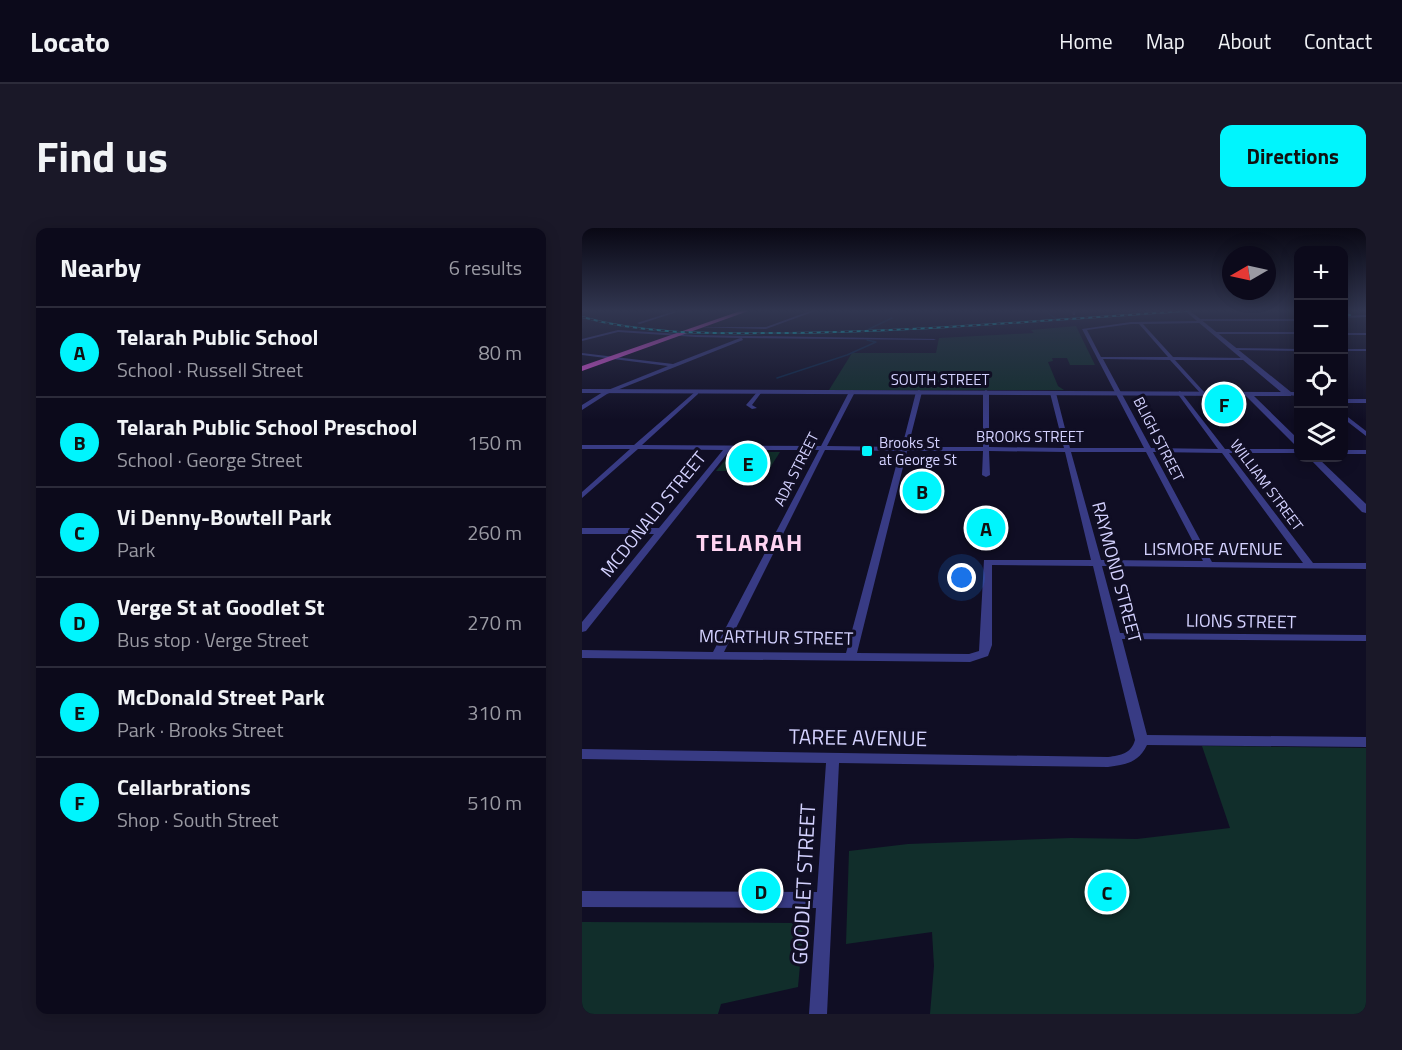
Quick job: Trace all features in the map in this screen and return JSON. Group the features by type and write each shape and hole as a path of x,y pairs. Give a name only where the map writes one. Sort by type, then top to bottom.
{"highway":[{"path":"582,368 644,347"}],"street":[{"path":"582,408 609,392 722,347"},
{"name":"BLIGH STREET","path":"1095,347 1209,564"},
{"path":"1162,347 1203,394"},
{"path":"1231,347 1288,394"},
{"path":"1234,349 1294,350"},
{"path":"1348,350 1366,350"},
{"path":"582,354 674,365"},
{"path":"1101,358 1245,358"},
{"name":"SOUTH STREET","path":"582,391 1294,394"},
{"name":"ADA STREET","path":"717,655 852,392"},
{"path":"851,656 919,392"},
{"path":"986,392 986,475"},
{"path":"582,496 696,393"},
{"path":"754,408 749,405 758,393"},
{"name":"RAYMOND STREET","path":"1053,393 1142,740"},
{"name":"WILLIAM STREET","path":"1180,393 1310,565"},
{"path":"1248,394 1294,438"},
{"path":"1348,401 1366,401"},
{"path":"1348,419 1366,434"},
{"name":"BROOKS STREET","path":"582,447 1294,452"},
{"name":"MCDONALD STREET","path":"582,629 728,448"},
{"path":"1348,452 1366,452"},
{"path":"1317,462 1366,510"},
{"path":"582,531 660,531"},
{"name":"LISMORE AVENUE","path":"970,658 984,653 986,645 987,562 1366,566"},
{"name":"LIONS STREET","path":"1116,636 1366,638"},
{"name":"MCARTHUR STREET","path":"582,654 970,658"},
{"path":"1142,740 1366,742"},
{"name":"TAREE AVENUE","path":"582,754 1108,762 1132,758 1140,750 1142,740"},
{"name":"GOODLET STREET","path":"818,1014 833,757"},
{"path":"582,899 824,900"}],"green space":[{"path":"937,347 1086,347 1095,365 1070,365 1067,358 1052,358 1053,361 1048,362 1058,386 1064,390 829,390 852,353 936,353"},
{"path":"732,452 780,452 768,471 716,471"},
{"path":"1202,746 1366,748 1366,1014 930,1014 934,966 932,932 846,944 849,851 908,844 1071,838 1137,839 1230,828"},
{"path":"582,922 794,923 803,932 798,987 721,1004 718,1014 582,1014"}],"waterway":[{"path":"777,378 866,347"}],"place":[{"name":"Cellarbrations","path":"1224,404"},
{"name":"Brooks St at George St","path":"867,451"},
{"name":"McDonald Street Park","path":"748,463"},
{"name":"Telarah Public School Preschool","path":"922,491"},
{"name":"Telarah Public School","path":"986,528"},
{"name":"Verge St at Goodlet St","path":"761,891"},
{"name":"Vi Denny-Bowtell Park","path":"1107,892"}],"district":[{"name":"TELARAH","path":"750,542"}]}
